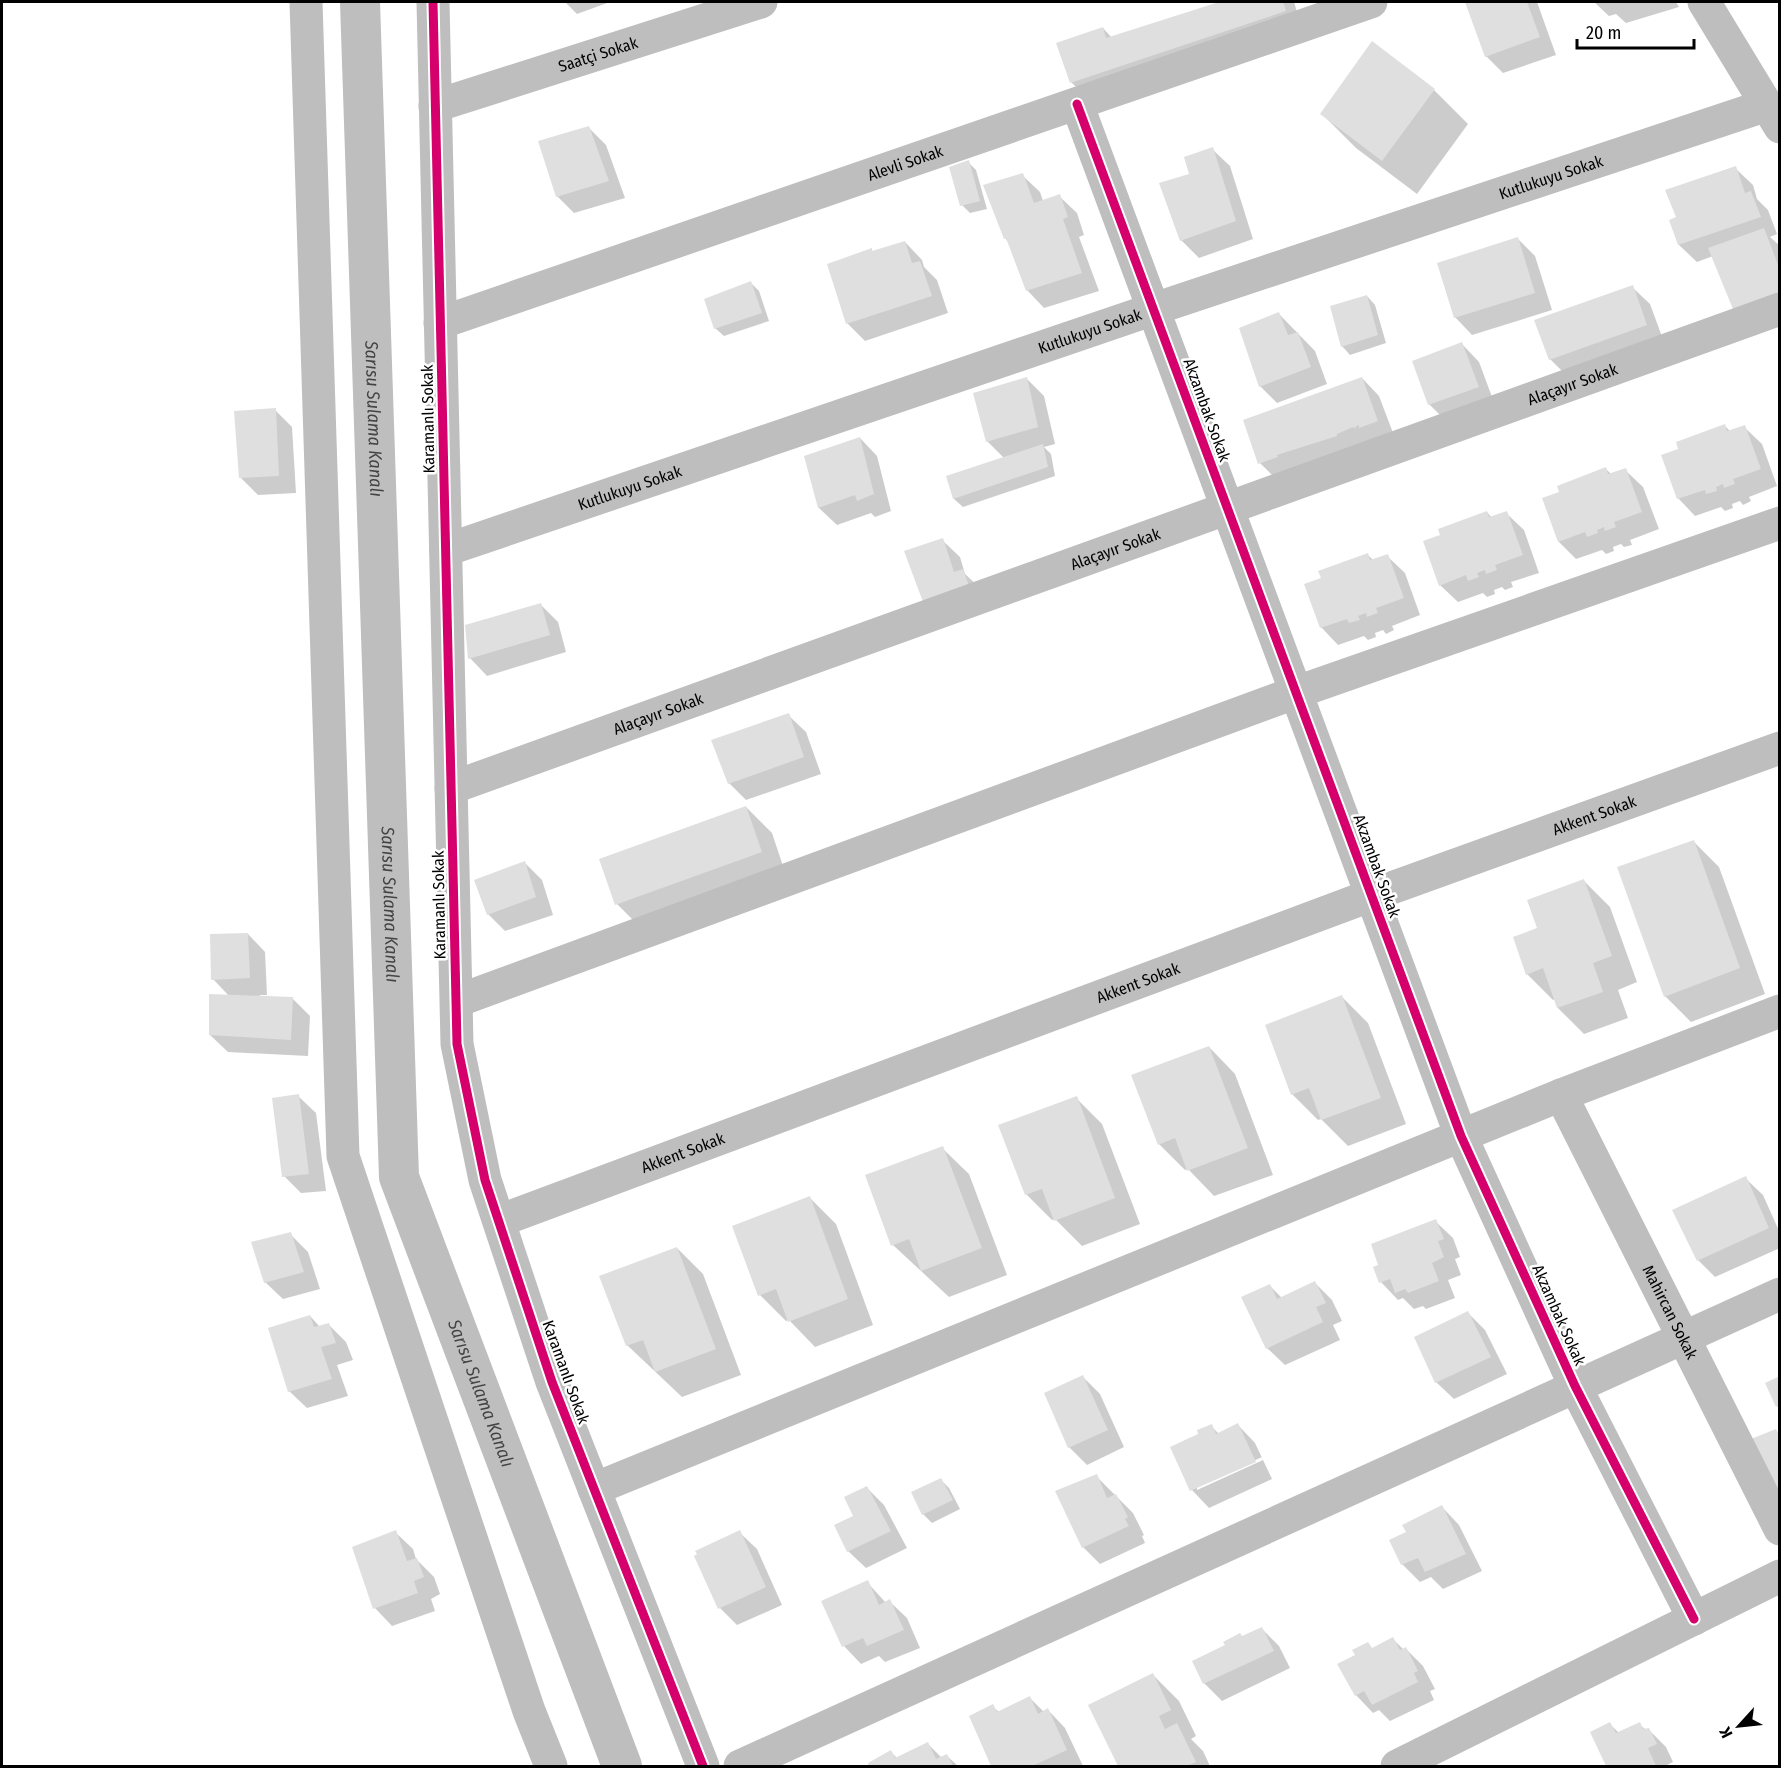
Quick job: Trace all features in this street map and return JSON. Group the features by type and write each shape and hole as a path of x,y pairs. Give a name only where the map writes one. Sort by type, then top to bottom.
{"street":[{"path":"306,2 343,1156 529,1711 551,1767"},
{"name":"Karamanlı Sokak","path":"433,2 457,1044 485,1180 552,1382 703,1767"},
{"name":"Saatçi Sokak","path":"435,106 761,2"},
{"name":"Alevli Sokak","path":"440,323 1371,2"},
{"path":"1704,2 1773,116"},
{"name":"Akzambak Sokak","path":"1077,104 1461,1136 1575,1386 1694,1619"},
{"name":"Kutlukuyu Sokak","path":"446,550 1154,309 1773,116"},
{"name":"Alaçayır Sokak","path":"451,788 1779,309"},
{"path":"457,1002 1297,692 1779,524"},
{"name":"Akkent Sokak","path":"499,1221 1372,895 1779,748"},
{"path":"594,1489 1561,1095 1779,1011"},
{"name":"Mahircan Sokak","path":"1561,1095 1779,1529"},
{"path":"740,1767 1779,1294"},
{"path":"1397,1767 1779,1576"}],"building":[{"path":"1219,2 1283,2 1286,11 1070,83 1056,43 1103,27 1106,38"},
{"path":"1465,2 1527,2 1540,37 1485,57"},
{"path":"1372,41 1435,89 1382,161 1320,114"},
{"path":"589,126 609,181 556,197 538,141"},
{"path":"1213,147 1236,221 1180,241 1159,183 1189,174 1184,157"},
{"path":"969,160 980,201 960,206 949,167"},
{"path":"1736,166 1745,193 1751,191 1761,217 1678,245 1669,220 1676,217 1665,190"},
{"path":"1023,173 1034,203 1060,194 1068,217 1063,219 1082,273 1026,291 983,185"},
{"path":"1764,228 1780,270 1780,295 1735,314 1708,248"},
{"path":"1518,237 1535,293 1454,318 1437,263"},
{"path":"905,241 912,263 920,261 932,296 846,324 827,264 872,248 872,251"},
{"path":"751,281 762,313 714,329 704,299"},
{"path":"1633,285 1647,325 1549,360 1534,320"},
{"path":"1367,295 1378,335 1341,347 1330,306"},
{"path":"1279,312 1288,335 1298,332 1311,367 1259,387 1239,328"},
{"path":"1462,342 1479,387 1428,405 1412,361"},
{"path":"1027,377 1038,427 986,442 973,393"},
{"path":"1362,377 1378,421 1359,428 1359,425 1355,427 1356,429 1353,427 1337,436 1277,455 1278,457 1258,464 1243,420"},
{"path":"276,408 279,476 239,478 234,411"},
{"path":"1725,424 1727,431 1745,425 1761,469 1733,479 1735,484 1724,488 1723,484 1716,487 1717,491 1706,494 1705,490 1677,499 1661,455 1678,449 1676,442"},
{"path":"860,437 874,494 857,501 855,495 818,508 804,456"},
{"path":"1043,444 1048,467 953,499 946,476"},
{"path":"1606,467 1608,474 1626,468 1642,512 1614,522 1616,527 1605,531 1604,527 1597,530 1598,533 1587,537 1585,532 1558,542 1542,498 1559,492 1557,486"},
{"path":"1487,511 1489,517 1507,511 1523,555 1495,565 1497,570 1486,574 1485,570 1477,573 1479,577 1468,581 1466,575 1439,586 1423,541 1440,535 1438,529"},
{"path":"943,538 954,572 963,569 969,586 923,602 904,551"},
{"path":"1368,553 1370,560 1388,554 1404,598 1376,608 1378,613 1367,617 1366,613 1358,616 1360,620 1349,623 1347,619 1320,628 1304,584 1321,578 1318,571"},
{"path":"541,603 550,635 468,659 465,625"},
{"path":"789,713 804,757 728,784 711,740"},
{"path":"746,806 762,852 615,905 599,859"},
{"path":"1694,840 1740,968 1664,997 1617,867"},
{"path":"525,861 536,897 487,915 474,880"},
{"path":"1584,879 1612,956 1593,963 1603,992 1557,1008 1543,968 1526,975 1513,937 1537,928 1527,900"},
{"path":"248,933 250,978 211,980 210,934"},
{"path":"209,994 293,997 291,1040 209,1035"},
{"path":"1342,995 1381,1098 1321,1120 1309,1088 1291,1095 1265,1025"},
{"path":"1209,1046 1248,1148 1187,1171 1175,1138 1158,1145 1131,1075"},
{"path":"299,1094 309,1174 282,1177 272,1098"},
{"path":"1077,1096 1115,1198 1054,1221 1042,1189 1025,1195 998,1125"},
{"path":"943,1146 982,1248 921,1271 909,1239 891,1246 865,1175"},
{"path":"1746,1176 1769,1228 1697,1261 1672,1210"},
{"path":"810,1196 848,1299 788,1322 776,1289 758,1296 732,1226"},
{"path":"1436,1219 1444,1239 1438,1241 1444,1257 1432,1263 1439,1281 1408,1293 1405,1289 1395,1293 1390,1279 1379,1283 1373,1267 1378,1265 1371,1244"},
{"path":"291,1232 304,1272 264,1283 251,1242"},
{"path":"677,1247 716,1349 655,1372 643,1340 626,1346 599,1276"},
{"path":"1315,1281 1326,1303 1316,1307 1323,1322 1266,1349 1241,1297 1270,1284 1277,1299"},
{"path":"1468,1311 1491,1357 1435,1383 1414,1337"},
{"path":"310,1315 314,1327 329,1323 336,1343 321,1347 332,1379 288,1392 268,1328"},
{"path":"1083,1375 1108,1430 1068,1448 1044,1393"},
{"path":"1780,1376 1780,1405 1776,1407 1765,1383"},
{"path":"1238,1423 1256,1462 1190,1491 1170,1447 1198,1434 1197,1430 1212,1424 1216,1434"},
{"path":"1776,1429 1780,1437 1780,1495 1751,1439"},
{"path":"1097,1474 1107,1498 1116,1494 1128,1517 1125,1519 1129,1526 1082,1548 1055,1491"},
{"path":"941,1478 953,1500 922,1515 911,1492"},
{"path":"867,1486 891,1531 847,1552 834,1525 853,1516 844,1497"},
{"path":"1442,1505 1466,1554 1425,1572 1418,1558 1401,1565 1389,1540 1406,1532 1402,1525"},
{"path":"396,1530 407,1561 417,1558 424,1577 414,1581 418,1593 373,1609 352,1547"},
{"path":"740,1530 766,1587 718,1609 694,1556 697,1554 695,1551"},
{"path":"868,1580 879,1605 890,1599 904,1630 867,1646 863,1638 842,1647 821,1601"},
{"path":"1262,1627 1274,1651 1203,1684 1192,1661 1225,1645 1223,1642 1240,1633 1242,1636"},
{"path":"1393,1637 1400,1650 1406,1647 1418,1671 1414,1673 1418,1682 1372,1705 1364,1691 1355,1696 1337,1664 1355,1655 1352,1650 1368,1642 1372,1648"},
{"path":"1153,1673 1171,1710 1159,1716 1165,1729 1177,1723 1196,1762 1187,1766 1118,1766 1088,1705"},
{"path":"1030,1696 1038,1714 1048,1708 1067,1750 1032,1766 991,1766 969,1716 993,1704 997,1712"},
{"path":"1610,1722 1616,1733 1640,1722 1643,1729 1649,1728 1657,1744 1648,1748 1656,1766 1606,1766 1590,1732"},
{"path":"928,1742 936,1759 947,1754 953,1766 869,1766 868,1763 891,1750 895,1758"}],"waterway":[{"name":"Sarısu Sulama Kanalı","path":"360,2 399,1177 622,1766"}],"cycle path":[{"path":"433,2 457,1044 485,1180 552,1382 703,1766"},
{"path":"1077,104 1461,1136 1575,1386 1694,1619"}]}
